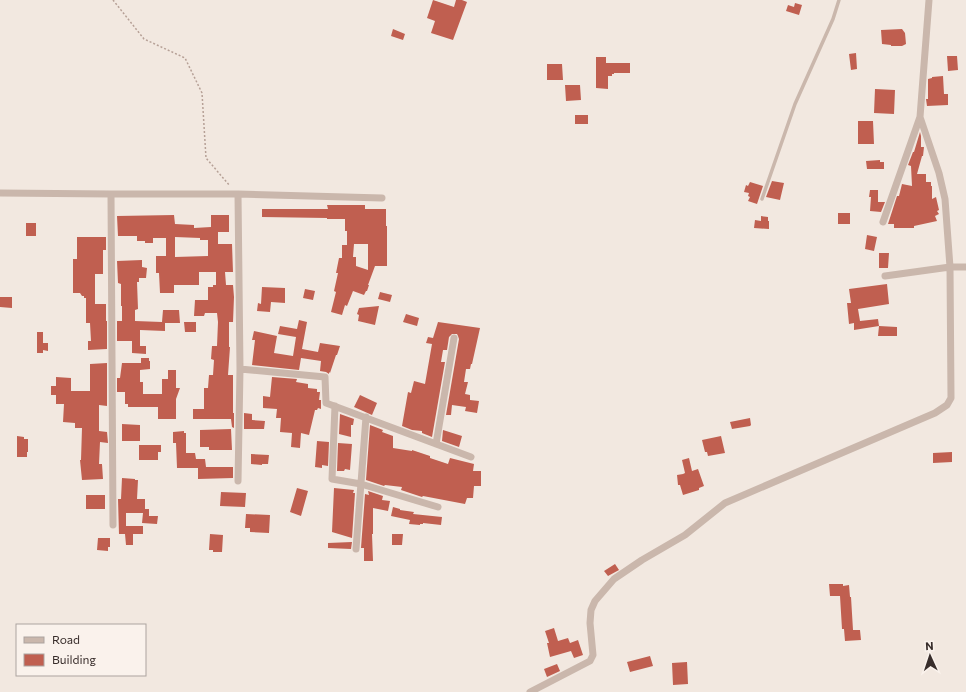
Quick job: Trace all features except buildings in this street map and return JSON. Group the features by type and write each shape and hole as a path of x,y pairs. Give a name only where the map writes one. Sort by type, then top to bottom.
{"street":[{"path":"883,222 920,117 929,0"},
{"path":"530,692 590,661 593,655 590,623 591,610 595,601 614,580 642,560 685,535 725,503 935,413 947,405 951,398 950,267 945,199 939,173 920,117"},
{"path":"0,193 238,194 382,198"},
{"path":"111,194 113,525"},
{"path":"238,194 240,369 238,481"},
{"path":"885,276 950,267 966,267"},
{"path":"436,444 454,338"},
{"path":"240,369 325,377 326,403 471,457"},
{"path":"335,406 332,479 361,484 438,507"},
{"path":"356,549 366,417"}],"lane":[{"path":"762,199 795,104 833,19 839,0"}],"path":[{"path":"112,0 144,39 185,58 202,93 206,158 238,194"}]}
